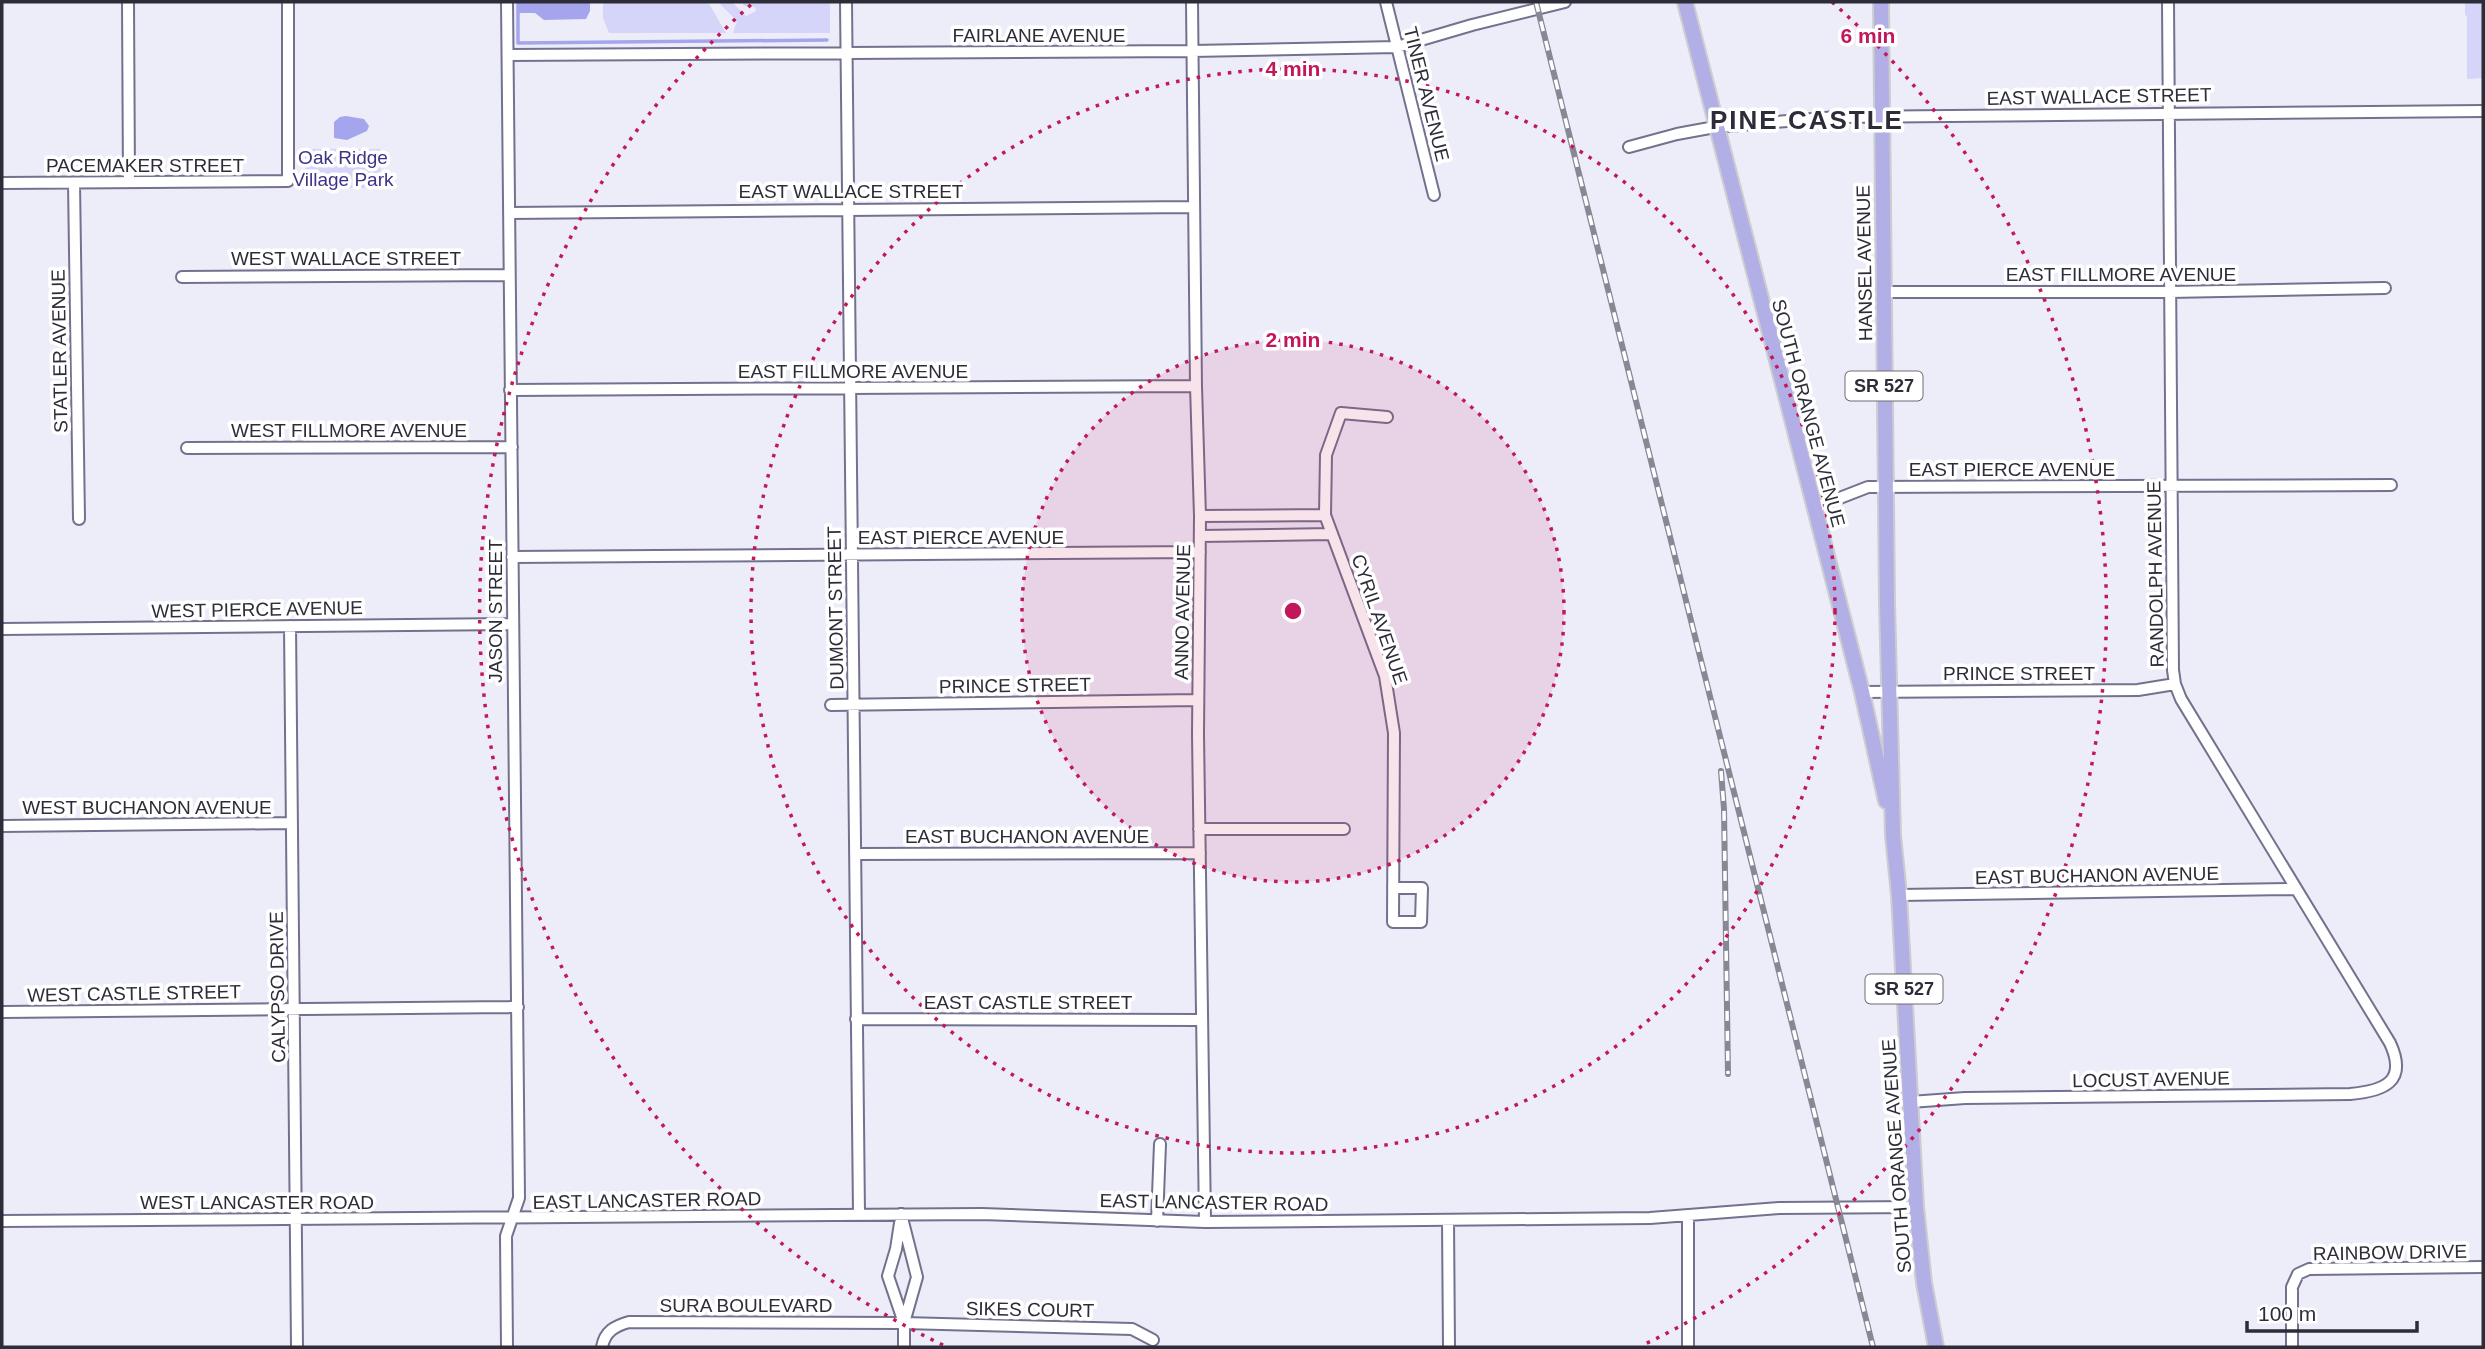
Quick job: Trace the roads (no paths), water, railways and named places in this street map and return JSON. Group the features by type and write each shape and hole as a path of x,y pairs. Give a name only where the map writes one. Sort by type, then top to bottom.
{"main road":[{"name":"SOUTH ORANGE AVENUE","path":"1685,2 1862,692 1893,835"},
{"name":"HANSEL AVENUE","path":"1881,2 1885,487 1890,691"},
{"name":"SOUTH ORANGE AVENUE","path":"1890,691 1893,835 1899,895 1916,1207 1924,1283 1936,1347"}],"street":[{"path":"128,2 129,182"},
{"name":"PACEMAKER STREET","path":"2,183 288,181 288,2"},
{"name":"JASON STREET","path":"507,2 519,1198 506,1237 507,1347"},
{"name":"DUMONT STREET","path":"846,2 859,1214"},
{"name":"ANNO AVENUE","path":"1192,2 1200,516 1200,1020 1205,1222"},
{"name":"TINER AVENUE","path":"1386,2 1434,195"},
{"name":"FAIRLANE AVENUE","path":"508,55 1192,51 1397,47 1565,2"},
{"name":"RANDOLPH AVENUE","path":"2168,2 2175,684 2181,699 2390,1043 2397,1066 2389,1082"},
{"name":"EAST WALLACE STREET","path":"1629,148 1677,134 1716,127 1807,119 2169,112 2483,111"},
{"name":"STATLER AVENUE","path":"74,183 79,519"},
{"name":"EAST WALLACE STREET","path":"509,213 1195,207"},
{"name":"WEST WALLACE STREET","path":"182,277 509,275"},
{"name":"EAST FILLMORE AVENUE","path":"1884,292 2170,292 2385,288"},
{"name":"EAST FILLMORE AVENUE","path":"510,390 1196,386"},
{"name":"CYRIL AVENUE","path":"1387,417 1341,413 1326,455 1325,515 1385,676 1394,733 1394,888"},
{"name":"WEST FILLMORE AVENUE","path":"187,448 512,447"},
{"name":"EAST PIERCE AVENUE","path":"1814,508 1868,487 2391,485"},
{"path":"1200,516 1325,515"},
{"path":"1223,516 1226,535"},
{"path":"1200,536 1332,534"},
{"name":"EAST PIERCE AVENUE","path":"512,557 1200,552"},
{"name":"WEST PIERCE AVENUE","path":"2,629 512,624"},
{"name":"CALYPSO DRIVE","path":"290,626 297,1347"},
{"name":"PRINCE STREET","path":"1862,692 2138,690 2175,684"},
{"name":"PRINCE STREET","path":"831,705 1198,700"},
{"name":"WEST BUCHANON AVENUE","path":"2,826 292,823"},
{"path":"1199,829 1344,829"},
{"name":"EAST BUCHANON AVENUE","path":"855,854 1200,853"},
{"name":"EAST BUCHANON AVENUE","path":"1899,895 2295,889"},
{"name":"WEST CASTLE STREET","path":"2,1012 518,1007"},
{"name":"EAST CASTLE STREET","path":"856,1019 1200,1020"},
{"name":"LOCUST AVENUE","path":"1910,1102 1965,1098 2350,1094 2381,1089 2389,1082"},
{"path":"1157,1221 1160,1143"},
{"name":"EAST LANCASTER ROAD","path":"512,1219 901,1214 1034,1215 1205,1222 1448,1220 1650,1218 1779,1208 1916,1207"},
{"path":"901,1214 896,1249 888,1271 891,1290 904,1323"},
{"path":"901,1214 916,1272 914,1290 904,1323 904,1347"},
{"path":"1688,1215 1688,1347"},
{"name":"WEST LANCASTER ROAD","path":"2,1221 512,1219"},
{"path":"1448,1220 1448,1347"},
{"name":"RAINBOW DRIVE","path":"2292,1347 2292,1287 2298,1274 2309,1269 2483,1267"},
{"path":"891,1290 914,1290"},
{"name":"SURA BOULEVARD","path":"602,1347 610,1330 629,1322 904,1323"},
{"name":"SIKES COURT","path":"904,1323 1132,1329 1153,1340"}],"water":[{"path":"518,2 590,2 590,11 586,19 544,20 535,13 518,13"},
{"path":"346,116 364,119 369,126 367,131 347,140 334,138 334,122"}],"waterway":[{"path":"518,2 518,43 827,40"}],"railway":[{"path":"1536,2 1873,1347"},
{"path":"1721,771 1724,809 1728,1074"}],"district":[{"name":"PINE CASTLE","path":"1807,120"}],"park label":[{"name":"Oak Ridge Village Park","path":"343,168"}]}
